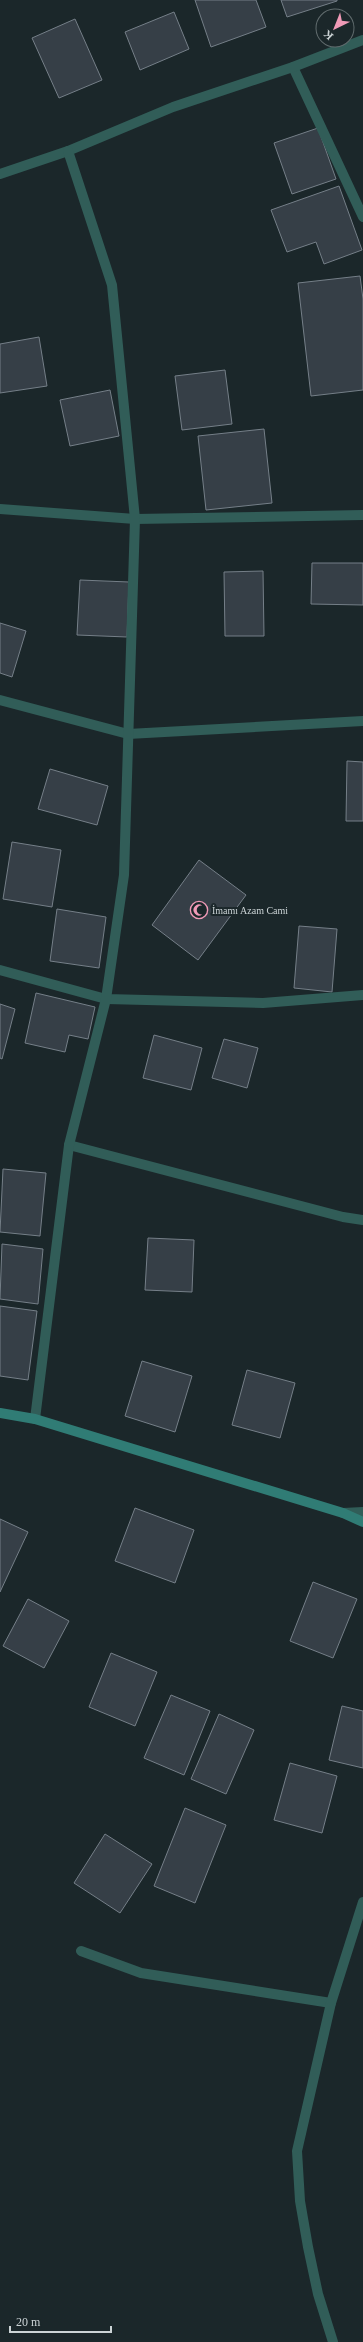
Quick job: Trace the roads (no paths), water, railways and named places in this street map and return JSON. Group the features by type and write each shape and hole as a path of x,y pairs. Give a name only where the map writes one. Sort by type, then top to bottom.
{"street":[{"path":"0,174 68,151 173,107 293,66 363,40"},
{"path":"293,66 363,218"},
{"path":"35,1419 69,1145 106,999 124,874 135,519 112,285 68,151"},
{"path":"0,509 135,519 363,515"},
{"path":"0,700 128,734 363,721"},
{"path":"0,970 106,999 263,1003 363,995"},
{"path":"69,1145 343,1217 363,1220"},
{"path":"0,1413 35,1419 343,1513 363,1522"},
{"path":"343,1513 363,1512"},
{"path":"333,2342 318,2294 308,2247 300,2201 297,2151 331,2003 363,1902"},
{"path":"80,1951 141,1973 331,2003"}],"place":[{"name":"İmamı Azam Cami","path":"199,910"}]}
